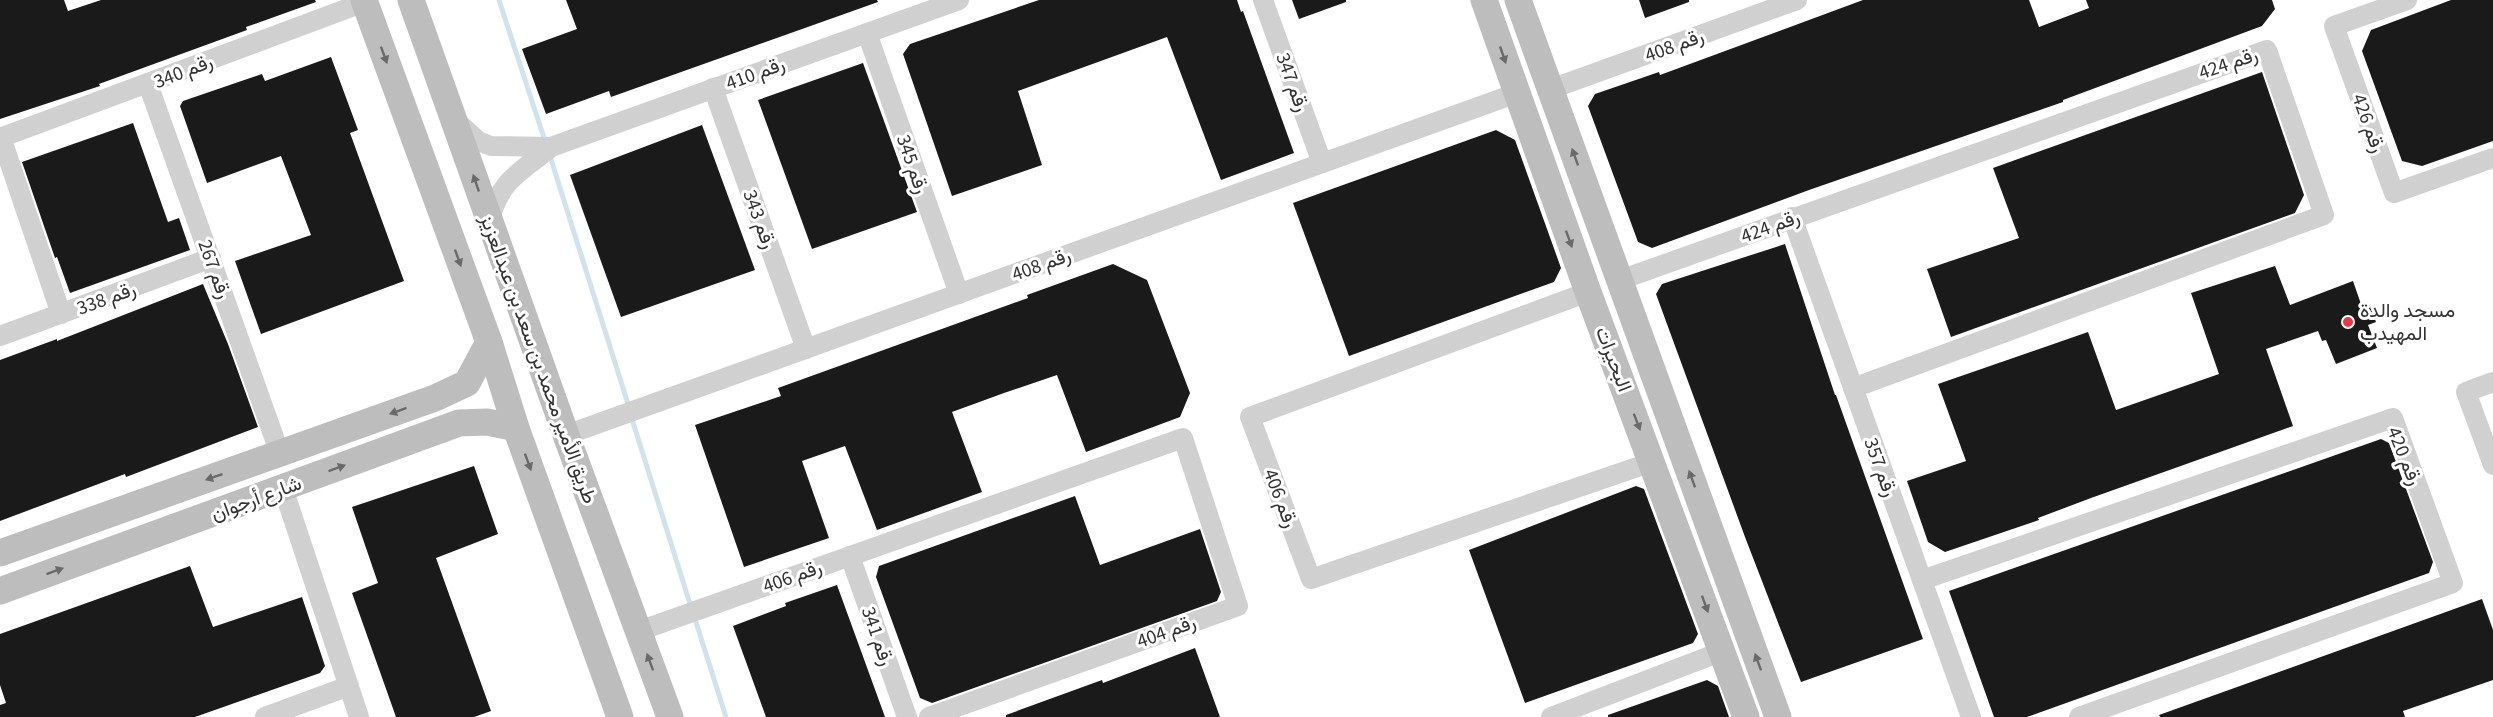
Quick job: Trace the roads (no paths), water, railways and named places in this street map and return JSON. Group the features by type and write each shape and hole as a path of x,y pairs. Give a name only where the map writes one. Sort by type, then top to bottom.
{"street":[{"name":"طريق الأمير محمد بن سعد بن عبدالعزيز","path":"411,0 566,435 670,717"},
{"name":"رقم 410","path":"551,147 959,0"},
{"name":"رقم 347","path":"1263,0 1322,163"},
{"name":"البحيرات","path":"1484,0 1588,292 1746,717"},
{"name":"البحيرات","path":"1518,0 1778,717"},
{"name":"رقم 408","path":"1551,89 1797,0"},
{"name":"رقم 426","path":"2407,0 2334,27 2394,193 2493,158"},
{"name":"طريق الأمير محمد بن سعد بن عبدالعزيز","path":"364,1 489,342 516,428 620,717"},
{"name":"رقم 340","path":"0,137 148,84 364,1"},
{"name":"رقم 345","path":"867,33 959,294"},
{"name":"رقم 424","path":"1620,280 2267,50 2324,215 1853,388"},
{"name":"رقم 267","path":"148,84 280,454"},
{"name":"رقم 343","path":"713,88 806,349"},
{"name":"رقم 408","path":"566,435 1516,93"},
{"path":"453,118 478,141 491,146 551,147"},
{"path":"0,137 62,314"},
{"path":"489,221 495,202 510,178 551,147"},
{"name":"رقم 357","path":"1792,217 1971,717"},
{"name":"رقم 338","path":"0,336 211,258"},
{"name":"رقم 406","path":"1588,292 1251,417 1311,579 1652,462"},
{"name":"شارع أرجوان","path":"0,553 435,398 467,383 489,342"},
{"path":"2493,382 2466,392 2493,465"},
{"path":"435,398 444,429"},
{"name":"رقم 420","path":"1922,580 2392,418 2454,583 2079,717"},
{"name":"شارع أرجوان","path":"0,591 459,423 487,422 516,428"},
{"name":"رقم 406","path":"639,631 1183,438"},
{"name":"رقم 404","path":"929,717 1238,606 1183,438"},
{"path":"284,488 359,717"},
{"name":"رقم 341","path":"850,556 907,717"},
{"path":"1551,717 1723,651"},
{"path":"265,717 349,686"}],"waterway":[{"path":"499,0 546,144"},
{"path":"549,153 629,407"},
{"path":"631,416 691,607"},
{"path":"694,616 726,717"}],"place":[{"name":"مسجد والدة المهيدب","path":"2348,322"}]}
